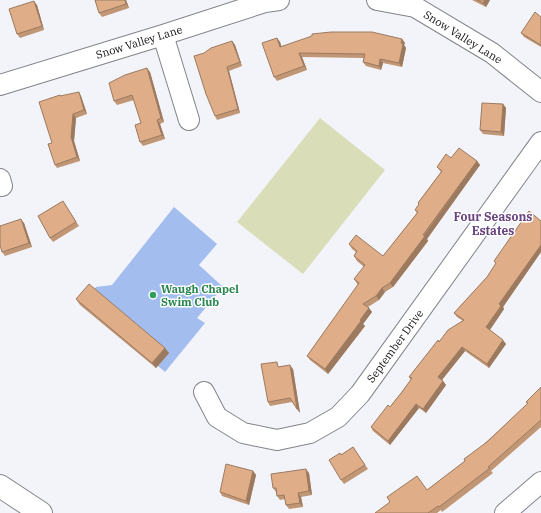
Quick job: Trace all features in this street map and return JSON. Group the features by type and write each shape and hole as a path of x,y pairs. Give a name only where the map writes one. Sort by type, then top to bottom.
{"main road":[{"path":"0,486 41,513"}],"street":[{"name":"Snow Valley Lane","path":"0,85 163,35 270,0"},
{"name":"Snow Valley Lane","path":"376,0 417,3 492,53 541,92"},
{"path":"163,35 190,120"},
{"name":"September Drive","path":"204,392 217,417 243,433 277,440 310,433 338,417 360,394 541,142"},
{"path":"505,513 541,482"}],"green space":[{"path":"320,118 385,170 303,274 237,222"}],"water":[{"name":"Waugh Chapel Swim Club","path":"174,207 217,244 199,265 223,287 197,318 205,323 165,372 83,302 96,287 112,285"}],"building":[{"path":"95,0 125,0 126,4 99,13"},
{"path":"477,0 485,0 483,3"},
{"path":"34,1 42,26 17,34 9,9"},
{"path":"535,12 541,17 541,45 521,33"},
{"path":"331,32 372,32 402,39 401,43 403,44 399,63 380,59 379,66 363,62 365,54 299,53 304,66 274,77 262,43 277,38 280,47 312,36 312,34"},
{"path":"232,41 240,62 227,67 238,109 215,116 206,94 194,56"},
{"path":"147,68 161,118 157,120 162,135 140,142 135,125 141,123 132,95 114,101 109,83 125,75"},
{"path":"79,92 84,110 73,114 71,137 77,157 55,165 48,144 52,143 39,102 60,95"},
{"path":"482,103 503,104 501,132 480,130"},
{"path":"459,148 477,161 423,235 425,236 390,283 382,288 376,296 363,304 369,308 325,369 307,356 359,283 354,279 365,265 354,256 357,251 349,244 356,235 383,256 418,212 415,210 419,204 418,203 442,171 437,167 446,154 451,158"},
{"path":"63,201 76,222 50,238 38,216"},
{"path":"529,211 541,221 541,245 499,304 501,306 486,327 503,340 487,364 462,347 438,377 443,381 423,409 416,404 388,441 371,427 388,405 390,407 402,392 412,378 409,377 438,340 439,342 448,330 464,320 454,313 487,277 496,263 494,261"},
{"path":"21,219 29,243 2,252 0,245 0,226"},
{"path":"89,284 165,348 152,363 76,299"},
{"path":"277,362 278,367 290,365 297,409 290,398 268,402 261,364"},
{"path":"541,387 541,420 488,467 490,468 439,507 438,506 428,513 375,513 390,502 387,497 417,476 427,490 487,442 528,403 526,402"},
{"path":"353,447 365,465 341,480 329,460 340,453 341,455"},
{"path":"226,464 253,471 246,501 220,492"},
{"path":"306,469 309,491 298,493 300,503 286,505 284,495 277,496 276,488 273,488 271,474"}],"place":[{"name":"Waugh Chapel Swim Club","path":"153,295"}],"district":[{"name":"Four Seasons Estates","path":"493,223"}]}
